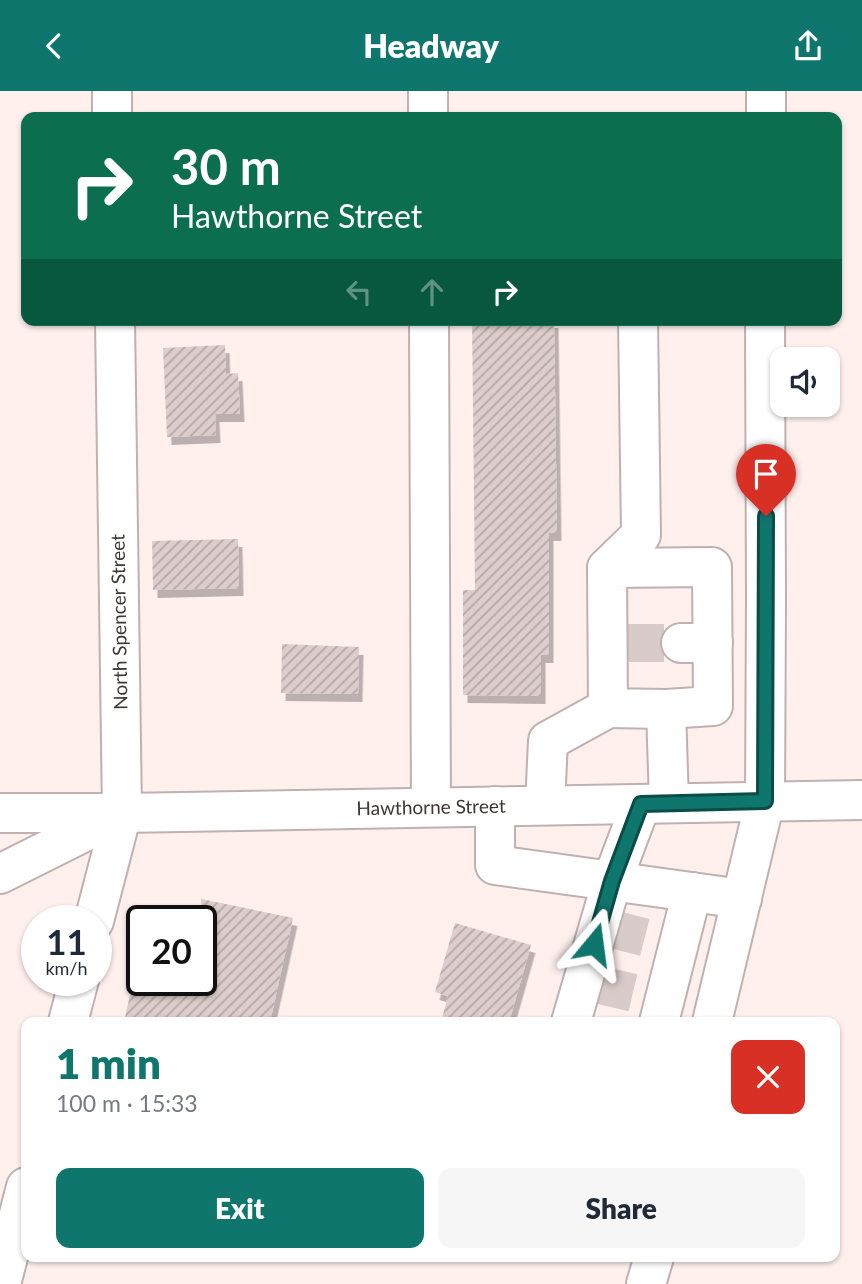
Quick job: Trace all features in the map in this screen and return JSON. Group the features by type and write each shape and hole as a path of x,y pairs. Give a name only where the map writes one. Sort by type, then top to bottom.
{"street":[{"path":"112,91 112,112"},
{"path":"428,91 428,112"},
{"path":"766,91 766,112"},
{"name":"North Spencer Street","path":"98,905 122,813 115,326"},
{"path":"429,326 431,807"},
{"path":"607,568 641,535 638,326"},
{"path":"713,1017 765,801 765,326"},
{"path":"545,805 548,741 608,708 666,709 713,706 713,681 697,643 712,599 712,567 607,568"},
{"path":"607,568 617,643 608,708"},
{"path":"712,599 766,600"},
{"path":"713,681 766,682"},
{"path":"573,1017 589,983 612,881 655,803 666,709"},
{"name":"Hawthorne Street","path":"0,813 862,800"},
{"path":"495,806 495,865 742,899"},
{"path":"0,874 122,813"},
{"path":"655,1006 669,943 692,892"},
{"path":"69,1017 75,996"},
{"path":"1,1284 21,1206"},
{"path":"646,1284 652,1262"}],"building":[{"path":"472,326 554,326 557,533 549,533 549,655 541,655 541,696 463,695 463,590 475,590"},
{"path":"225,345 226,374 238,373 240,414 215,414 216,435 167,437 163,348"},
{"path":"238,539 239,588 153,590 152,541"},
{"path":"282,644 359,647 358,694 281,693"},
{"path":"201,899 293,918 271,1017 125,1017 130,996 217,996 217,905 201,905"},
{"path":"455,923 531,945 510,1017 442,1017 448,996 435,992"}],"tunnel":[{"path":"626,643 681,643"},
{"path":"608,928 659,941"},
{"path":"596,984 642,995"}],"route":[{"path":"594,944 612,881 641,804 765,801 766,516"}]}
